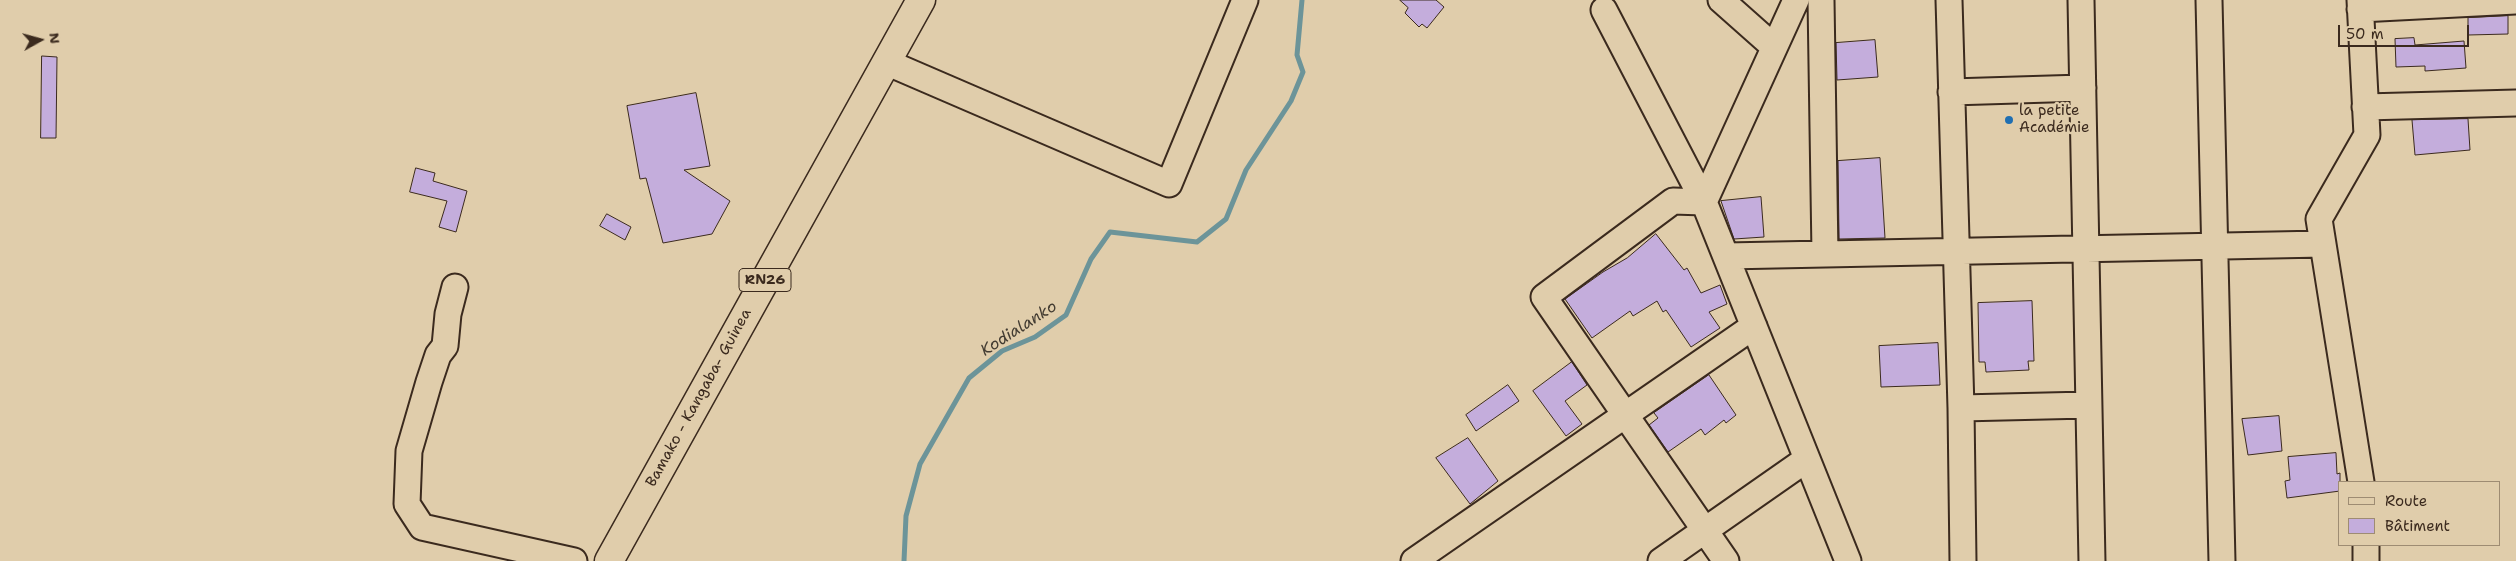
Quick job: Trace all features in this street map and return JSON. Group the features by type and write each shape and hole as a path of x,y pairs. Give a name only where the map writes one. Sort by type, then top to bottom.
{"main road":[{"name":"Bamako - Kangaba- Guinea","path":"609,561 921,0"}],"street":[{"path":"886,62 1169,184 1245,0"},
{"path":"1721,0 1774,47"},
{"path":"1704,202 1796,0"},
{"path":"1820,0 1825,254"},
{"path":"1949,0 1961,408 1963,561"},
{"path":"2081,0 2092,561"},
{"path":"2209,0 2222,561"},
{"path":"2361,481 2319,219 2366,135 2360,4 2516,1"},
{"path":"1604,10 1704,202 1848,561"},
{"path":"1951,92 2083,88"},
{"path":"2365,107 2516,103"},
{"path":"1704,202 1673,201 1544,297 1726,561"},
{"path":"1726,256 2323,244"},
{"path":"455,288 448,314 445,346 438,356 432,373 409,451 407,504 422,527 574,561"},
{"path":"1414,561 1624,414 1754,326"},
{"path":"1961,408 2088,405"},
{"path":"1661,561 1807,459"},
{"path":"2366,546 2366,561"}],"building":[{"path":"1400,0 1436,0 1444,7 1427,28 1422,24 1419,27 1405,13 1408,8"},
{"path":"2508,16 2508,34 2468,35 2468,18"},
{"path":"2414,38 2415,45 2464,41 2466,68 2425,71 2425,66 2396,67 2395,39"},
{"path":"1875,40 1878,77 1837,80 1836,43"},
{"path":"42,56 57,57 56,138 41,138"},
{"path":"696,93 710,166 684,170 730,201 712,234 663,243 646,178 640,179 627,106"},
{"path":"2468,119 2470,150 2415,155 2412,120"},
{"path":"1880,158 1885,238 1839,239 1838,161"},
{"path":"416,168 435,173 433,181 467,191 456,232 439,227 447,201 410,192"},
{"path":"1761,197 1764,237 1734,239 1721,201"},
{"path":"607,214 631,227 625,240 600,226"},
{"path":"1656,234 1684,270 1687,268 1701,293 1720,285 1727,304 1709,312 1720,328 1691,347 1666,310 1663,312 1657,301 1633,316 1630,311 1592,338 1565,299 1603,272 1627,258"},
{"path":"2032,301 2034,361 2028,361 2029,370 1986,372 1985,362 1979,362 1978,303"},
{"path":"1938,343 1940,385 1881,387 1879,346"},
{"path":"1572,362 1587,385 1565,401 1582,424 1566,436 1533,391"},
{"path":"1709,375 1736,415 1726,423 1724,420 1705,435 1701,429 1668,452 1649,425 1658,418 1654,413"},
{"path":"1508,385 1519,401 1476,431 1466,415"},
{"path":"2279,416 2282,451 2248,455 2242,419"},
{"path":"1468,438 1498,481 1470,504 1436,458"},
{"path":"2336,453 2337,474 2340,473 2338,491 2287,498 2285,481 2290,480 2288,457"}],"waterway":[{"name":"Kodialanko","path":"904,561 906,516 920,464 969,378 1002,351 1035,337 1066,315 1091,259 1110,232 1197,242 1226,219 1246,170 1291,101 1303,72 1297,55 1302,0"}],"place":[{"name":"la petite Académie","path":"2009,120"}]}
